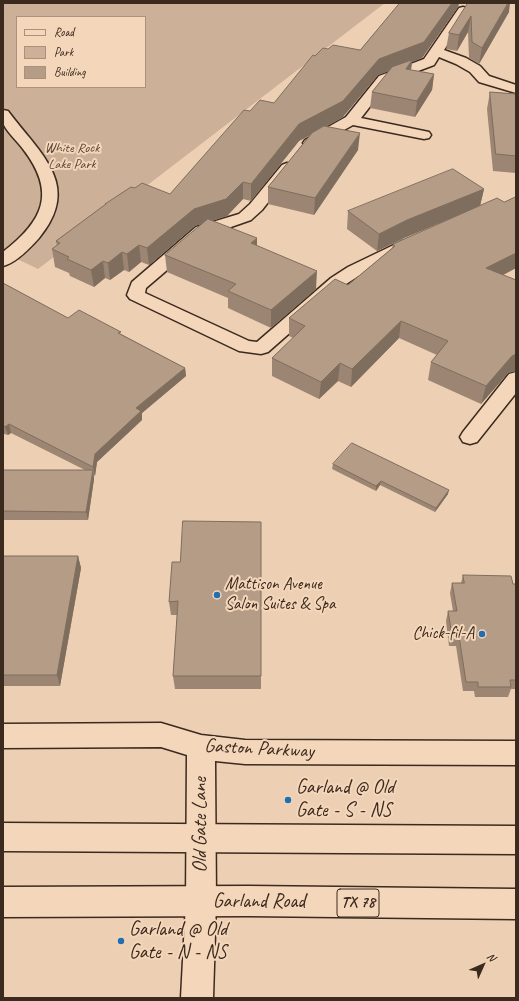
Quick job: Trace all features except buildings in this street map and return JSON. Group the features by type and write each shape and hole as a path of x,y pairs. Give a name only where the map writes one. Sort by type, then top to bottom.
{"street":[{"path":"418,240 354,271 337,282 261,348 246,347 136,295 138,286 202,231 245,217 256,207 305,145 351,120 384,79 429,62 463,12"},
{"path":"436,52 461,61 475,69 484,79 516,88"},
{"path":"3,114 36,155 47,174 51,193 48,212 41,225 31,238 3,261"},
{"path":"351,120 424,135"},
{"path":"470,437 516,379"},
{"name":"Gaston Parkway","path":"3,736 161,735 201,748 245,752 516,753"},
{"name":"Old Gate Lane","path":"197,998 201,902 201,748"},
{"path":"3,837 516,840"},
{"name":"Garland Road","path":"3,902 248,901 516,904"}],"green space":[{"name":"White Rock Lake Park","path":"3,3 385,3 38,269 3,252"}],"place":[{"name":"Mattison Avenue Salon Suites & Spa","path":"217,595"},
{"name":"Chick-fil-A","path":"482,634"},
{"name":"Garland @ Old Gate - S - NS","path":"288,800"},
{"name":"Garland @ Old Gate - N - NS","path":"121,941"}]}
